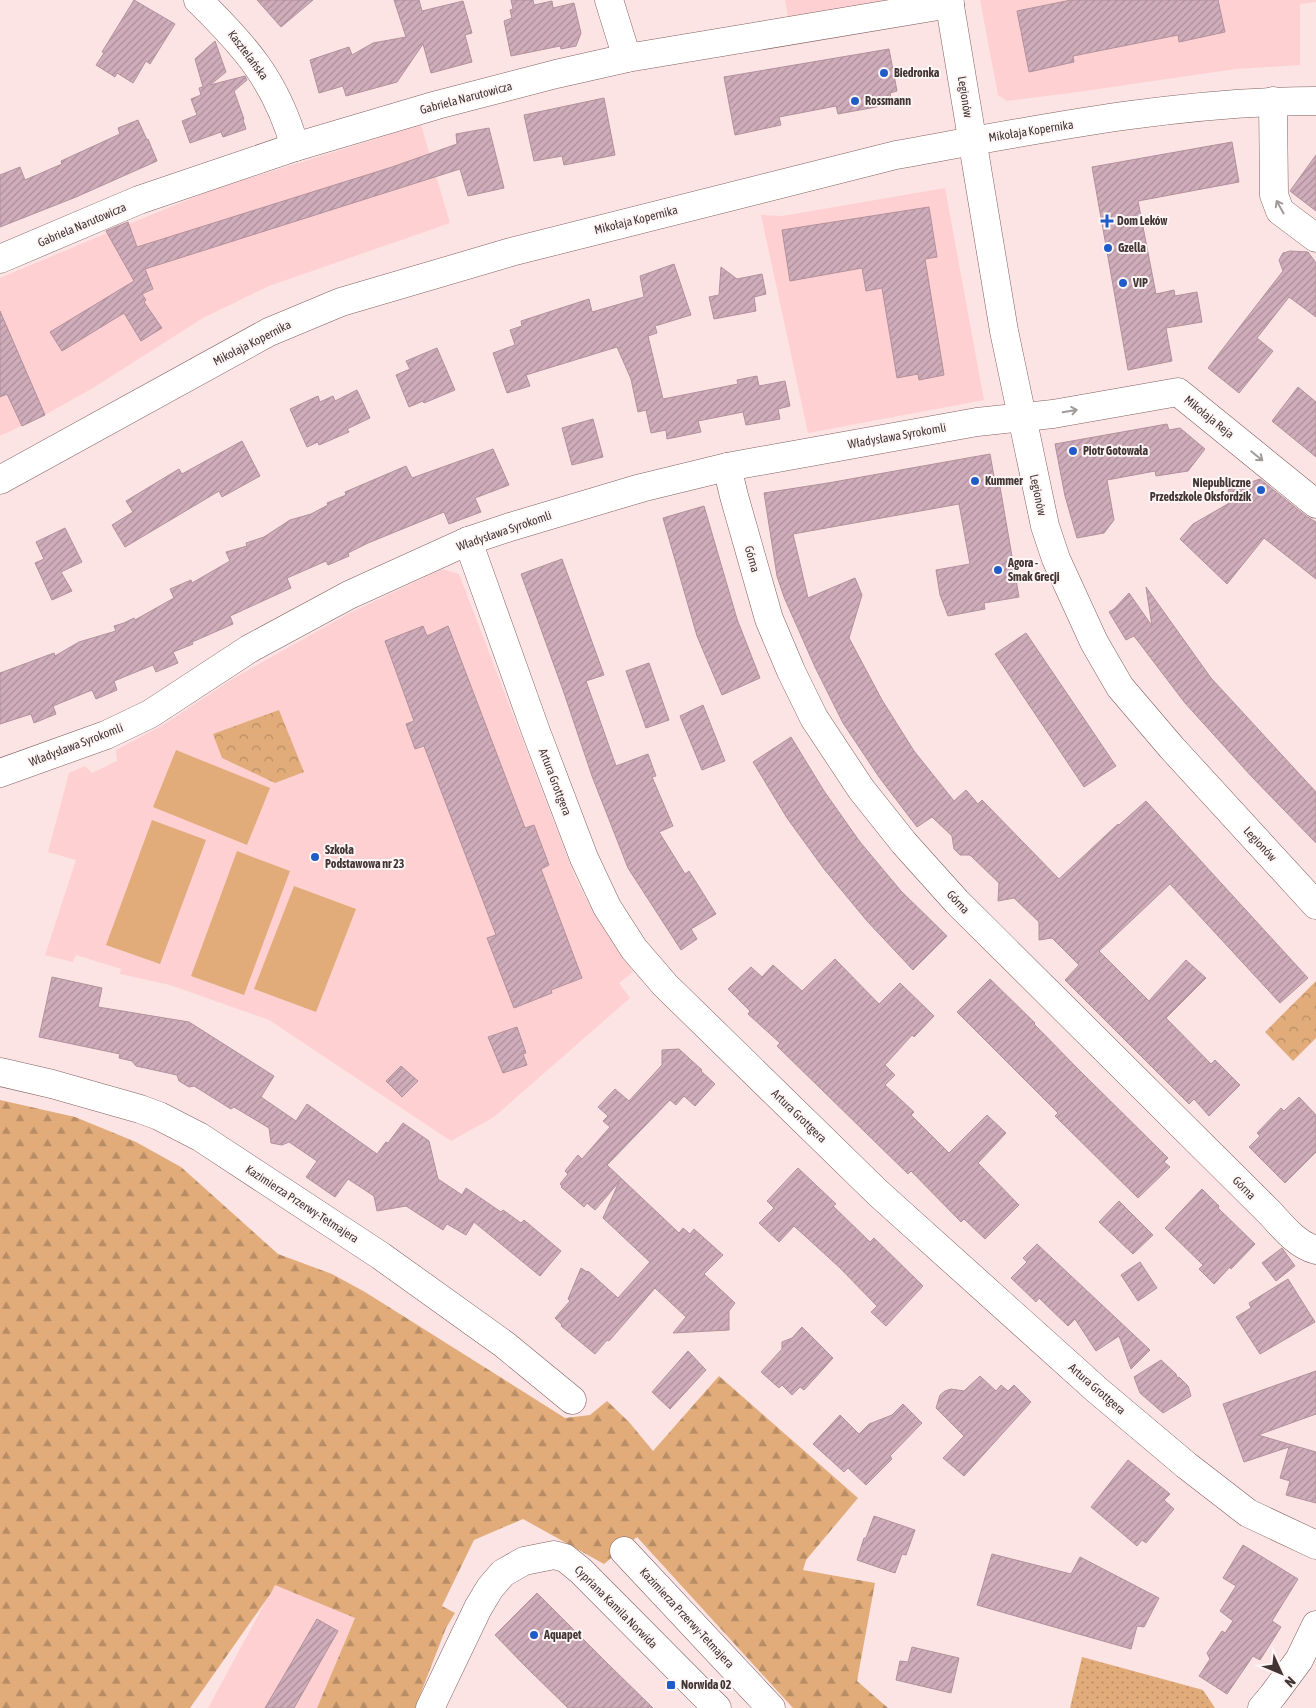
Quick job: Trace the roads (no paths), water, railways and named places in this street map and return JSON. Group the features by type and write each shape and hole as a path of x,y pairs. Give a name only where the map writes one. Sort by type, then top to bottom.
{"street":[{"name":"Kasztelańska","path":"198,0 231,32 259,66 275,94 295,147"},
{"path":"609,0 628,58"},
{"name":"Gabriela Narutowicza","path":"0,259 140,200 295,147 437,106 556,74 628,58 950,2"},
{"name":"Legionów","path":"950,2 1004,331 1045,526 1056,559 1094,642 1120,687 1172,748 1316,905"},
{"path":"1273,101 1274,195 1280,211 1316,238"},
{"name":"Mikołaja Kopernika","path":"0,480 269,332 341,302 511,252 896,155 1023,132 1175,109 1273,101 1316,101"},
{"name":"Mikołaja Reja","path":"1022,417 1052,414 1178,392 1316,504"},
{"name":"Władysława Syrokomli","path":"0,773 115,731 150,714 249,649 348,595 468,541 642,488 727,467 977,422 1022,417"},
{"name":"Górna","path":"727,467 769,619 814,718 862,789 904,842 957,902 1297,1240 1308,1248 1316,1250"},
{"name":"Artura Grottgera","path":"468,541 535,729 584,858 607,907 634,948 665,985 878,1193 1097,1390 1186,1465 1248,1513 1316,1546"},
{"name":"Kazimierza Przerwy-Tetmajera","path":"0,1072 52,1084 140,1109 166,1119 200,1137 381,1256 505,1345 572,1400"},
{"name":"Kazimierza Przerwy-Tetmajera","path":"624,1551 771,1708"},
{"name":"Cypriana Kamila Norwida","path":"430,1708 478,1608 490,1588 503,1573 524,1561 554,1555 565,1558 581,1571 716,1708"},
{"path":"1262,1708 1299,1660 1316,1625"}],"place":[{"name":"Biedronka","path":"884,73"},
{"name":"Rossmann","path":"855,101"},
{"name":"Dom Leków","path":"1107,221"},
{"name":"Gzella","path":"1108,248"},
{"name":"VIP","path":"1123,283"},
{"name":"Piotr Gotowała","path":"1073,451"},
{"name":"Kummer","path":"975,481"},
{"name":"Niepubliczne Przedszkole Oksfordzik","path":"1261,490"},
{"name":"Agora - Smak Grecji","path":"998,570"},
{"name":"Szkoła Podstawowa nr 23","path":"315,857"},
{"name":"Aquapet","path":"534,1635"},
{"name":"Norwida 02","path":"671,1685"}]}
